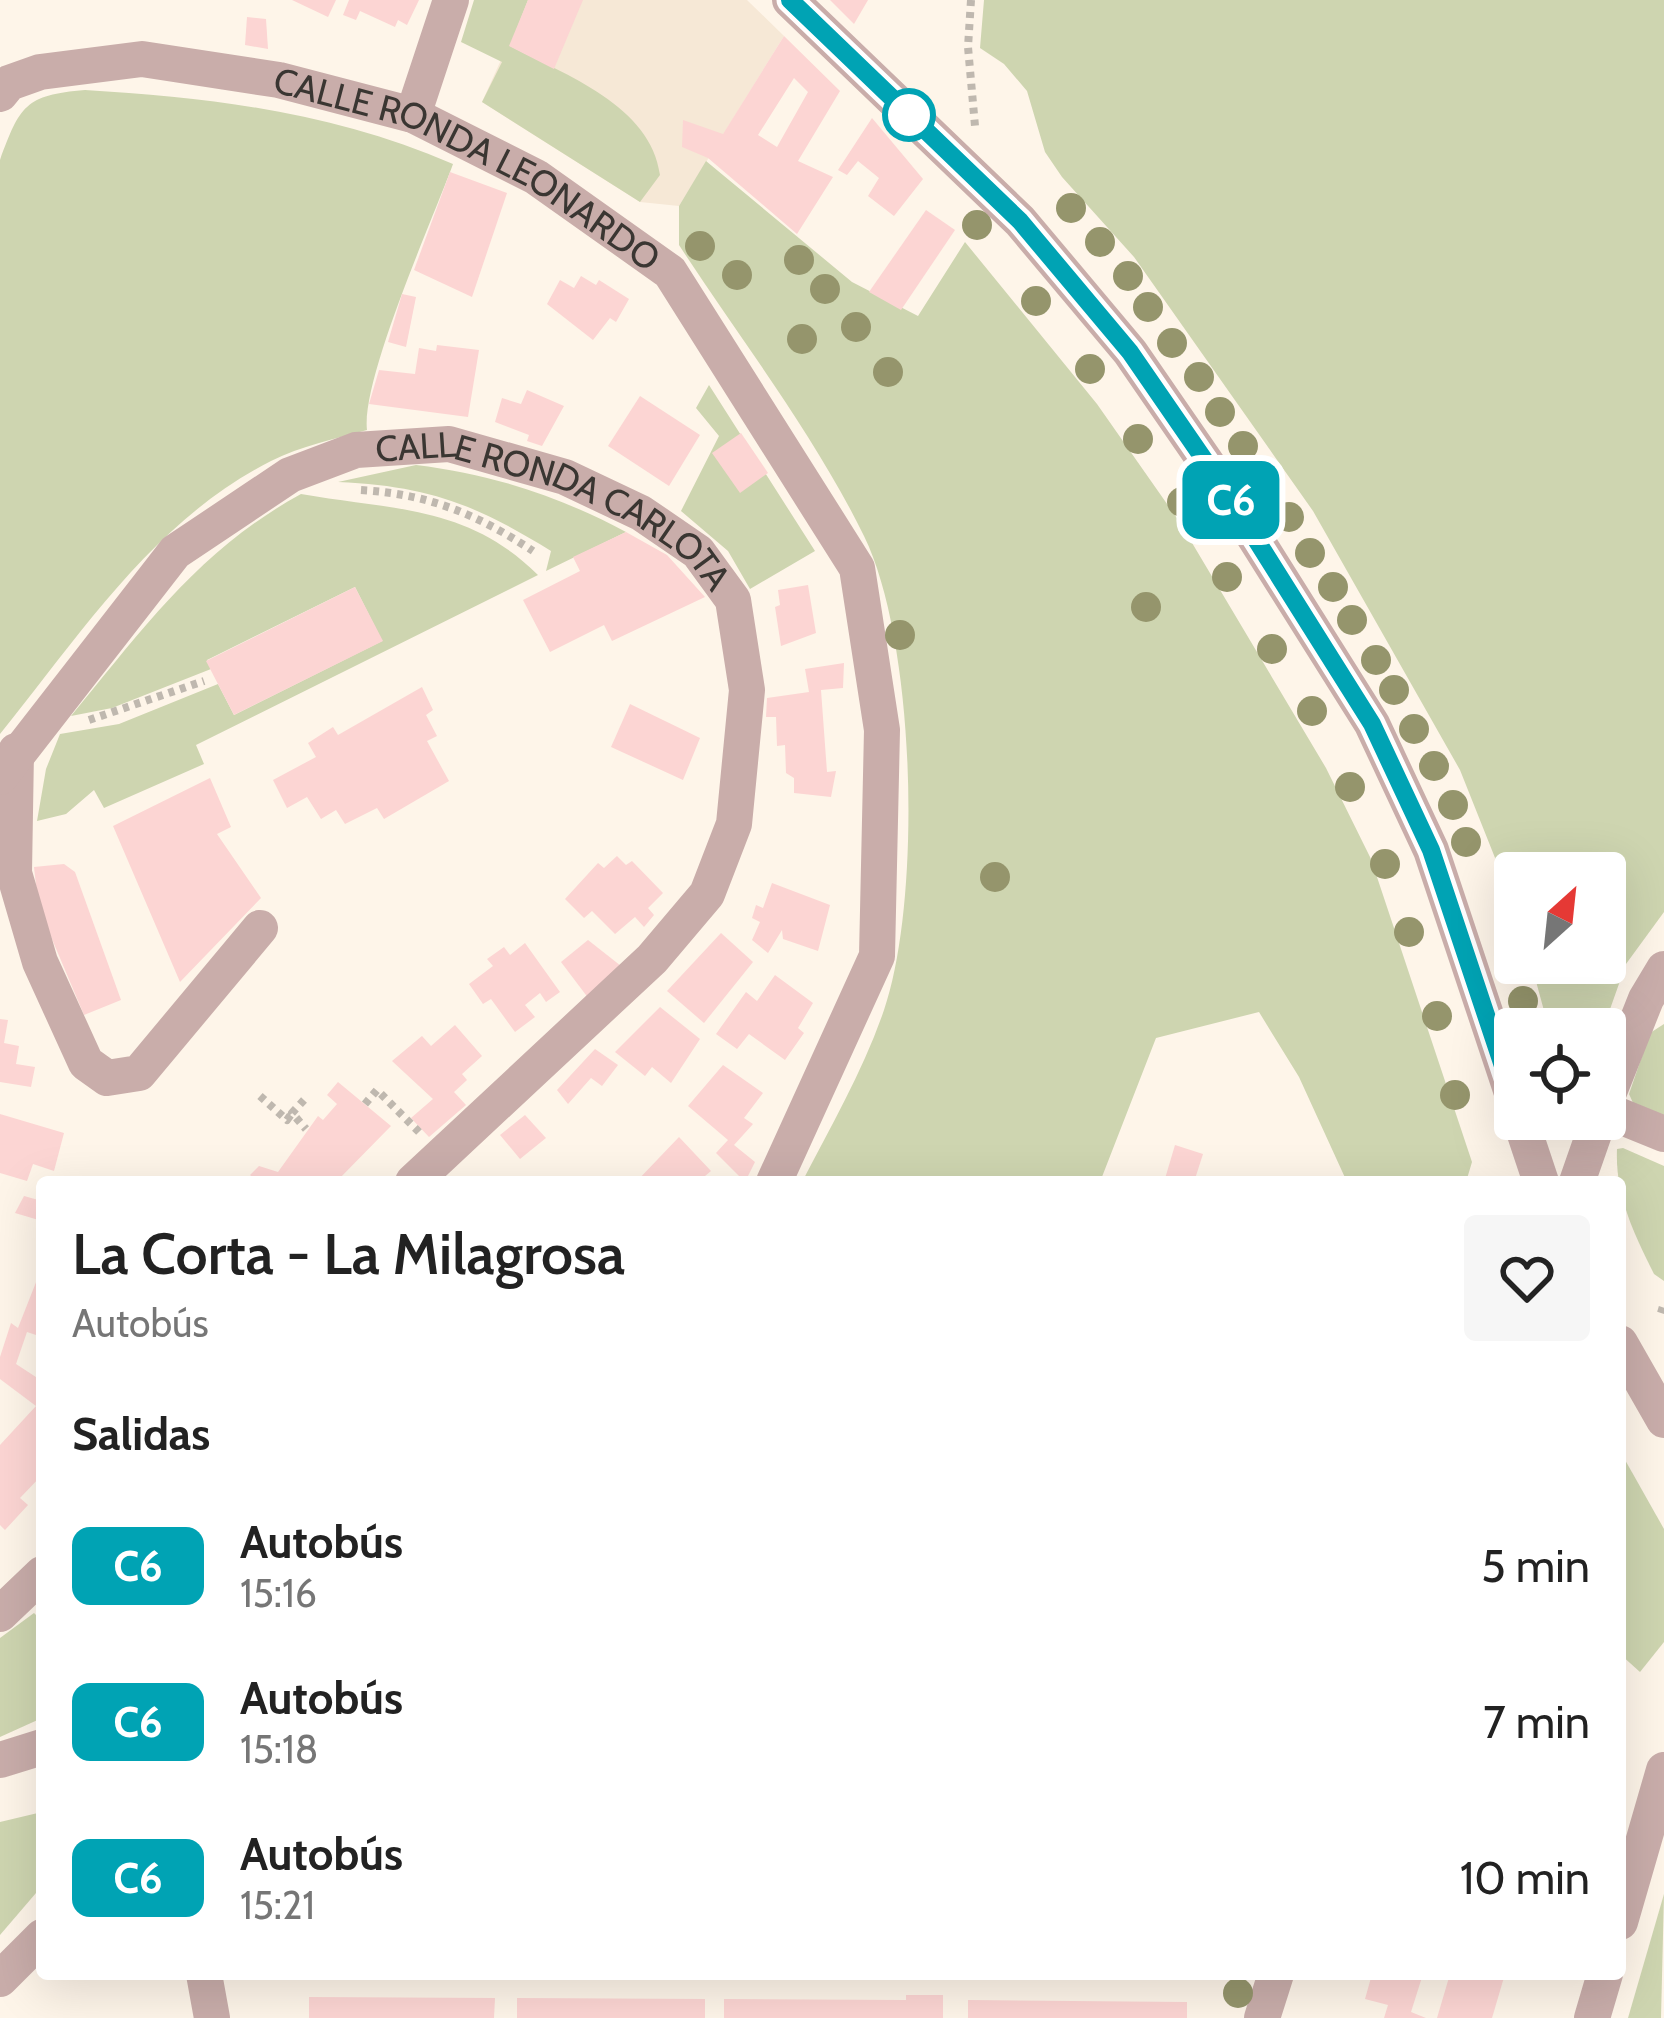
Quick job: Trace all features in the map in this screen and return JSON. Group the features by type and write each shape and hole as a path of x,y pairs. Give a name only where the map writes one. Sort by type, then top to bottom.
{"street":[{"path":"413,115 451,0"},
{"path":"790,0 981,181 1130,352 1223,487 1372,724 1431,850 1494,1039"},
{"name":"CALLE RONDA LEONARDO","path":"3,83 40,72 142,58 279,80 413,115 536,177 670,272 857,568 882,730 877,956 777,1176"},
{"name":"CALLE RONDA CARLOTA","path":"17,752 175,552 290,475 356,450 448,444 565,477 641,513 698,552 733,600 747,689 734,824 707,894 652,959 419,1176"},
{"path":"17,752 14,873 40,962 86,1063 107,1078 139,1073 260,928"},
{"path":"1626,1060 1658,991"},
{"path":"1626,1116 1664,1134"},
{"path":"1515,1176 1521,1140"},
{"path":"1526,1140 1539,1176"},
{"path":"1579,1176 1592,1140"},
{"path":"1626,1354 1664,1420"},
{"path":"0,1614 36,1580"},
{"path":"0,1760 36,1749"},
{"path":"1626,1901 1664,1770"},
{"path":"0,1979 36,1943"},
{"path":"205,1980 212,2018"},
{"path":"1262,2018 1274,1980"},
{"path":"1592,2018 1603,1980"}],"path":[{"path":"971,0 968,46 981,181"},
{"path":"290,475 326,489 408,493 477,514 533,550"},
{"path":"17,752 204,681"},
{"path":"365,1104 377,1090 426,1140"},
{"path":"260,1096 287,1120 304,1100"},
{"path":"292,1113 306,1129"}],"shaded area":[{"path":"528,0 747,0 784,36 679,206 640,202 482,102"}],"green space":[{"path":"474,0 528,0 510,46 580,81 641,130 660,175 640,202 482,102 502,62 461,42"},
{"path":"984,0 1664,0 1664,912 1626,964 1626,852 1494,855 1460,770 1313,511 1134,257 1062,177 1045,152 1027,91 1004,64 980,48"},
{"path":"85,90 272,110 363,132 453,164 386,338 368,406 367,430 271,461 191,515 122,582 0,734 0,160 13,127 28,107 49,95"},
{"path":"706,161 852,282 918,316 965,242 1097,404 1179,521 1326,768 1371,859 1472,1162 1468,1176 1344,1176 1299,1077 1259,1012 1156,1038 1102,1176 805,1176 867,1054 896,962 908,839 903,703 881,582 864,536 800,424 679,245 679,206"},
{"path":"709,385 815,551 750,589 728,551 681,511 719,436 696,408"},
{"path":"416,465 524,488 626,532 546,571 551,551 474,510 425,493 338,482"},
{"path":"301,494 397,508 456,523 511,552 538,575 196,745 204,764 104,808 94,790 66,814 37,821 46,769 60,734 119,724 218,684 234,715 382,641 355,587 207,660 211,669 112,708 71,716 202,566"},
{"path":"1537,984 1619,984 1610,1008 1543,1008"},
{"path":"1664,1024 1664,1118 1638,1114 1629,1094 1650,1033"},
{"path":"1617,1149 1664,1166 1664,1281 1654,1274 1627,1214 1626,1176 1618,1176"},
{"path":"1626,1462 1664,1529 1664,1642 1640,1672 1626,1659"},
{"path":"36,1615 36,1721 0,1737 0,1638"},
{"path":"36,1813 36,1893 0,1935 0,1822"},
{"path":"1664,1894 1661,2018 1628,2018"}],"building":[{"path":"292,0 336,0 328,17"},
{"path":"349,0 419,0 407,25 398,20 395,27 360,11 356,20 343,15"},
{"path":"528,0 583,0 554,69 509,46"},
{"path":"830,0 868,0 854,24"},
{"path":"247,17 266,19 268,49 245,45"},
{"path":"784,36 840,91 798,161 833,177 797,234 708,158 682,147 683,120 723,134","holes":["794,78 808,92 777,147 758,135"]},
{"path":"872,118 923,179 894,216 868,196 879,178 858,161 847,175 838,170"},
{"path":"450,172 507,193 472,297 414,270"},
{"path":"926,210 955,230 901,310 869,292"},
{"path":"581,276 596,285 599,280 629,299 616,322 610,318 593,340 547,304 560,280 574,288"},
{"path":"402,294 416,297 406,347 388,342"},
{"path":"437,345 479,350 468,417 369,404 379,370 415,374 419,348 436,351"},
{"path":"527,390 564,406 542,446 527,441 529,435 495,422 502,398 521,404"},
{"path":"640,396 700,435 669,486 608,446"},
{"path":"741,433 768,473 740,493 712,453"},
{"path":"626,532 667,555 705,597 612,641 604,625 550,652 523,600 580,571 573,557"},
{"path":"808,585 816,633 781,646 775,607 780,605 778,590"},
{"path":"355,587 383,641 234,715 206,661"},
{"path":"844,663 843,688 821,690 827,772 836,771 831,797 794,793 794,778 786,773 785,745 777,746 776,717 766,717 767,698 809,692 805,669"},
{"path":"422,687 433,710 426,715 437,736 427,741 449,781 384,819 377,808 345,824 336,810 321,819 307,797 287,808 273,780 316,757 308,743 333,727 338,735"},
{"path":"630,704 700,738 683,780 611,747"},
{"path":"210,778 231,827 217,834 261,898 180,982 113,826"},
{"path":"617,856 626,865 632,861 663,893 648,908 654,915 644,927 635,917 615,934 592,911 584,918 565,899 598,863 604,868"},
{"path":"64,864 75,872 121,1000 84,1015 41,913 36,885 34,867"},
{"path":"772,883 830,905 818,951 783,939 782,930 768,953 752,940 760,922 752,918 756,905 763,908"},
{"path":"721,933 753,962 704,1023 667,991"},
{"path":"588,940 621,966 589,999 561,962"},
{"path":"525,943 560,992 546,1002 540,993 525,1005 535,1017 515,1032 491,999 483,1004 469,984 493,966 487,959 504,947 510,955"},
{"path":"775,975 813,1003 798,1028 804,1033 785,1060 749,1034 737,1049 716,1034 746,992 757,1001"},
{"path":"660,1007 700,1039 671,1083 652,1067 645,1076 615,1052"},
{"path":"0,1019 8,1020 4,1043 19,1046 16,1064 35,1067 31,1087 0,1082"},
{"path":"455,1025 482,1056 462,1074 467,1080 454,1092 466,1105 429,1137 411,1118 433,1099 392,1061 422,1036 431,1046"},
{"path":"595,1049 618,1065 602,1086 591,1078 568,1104 557,1090"},
{"path":"723,1065 763,1093 744,1118 753,1124 734,1145 755,1162 748,1176 739,1176 716,1153 728,1140 688,1106"},
{"path":"338,1082 391,1126 342,1176 250,1175 259,1166 278,1172 318,1116 323,1120 337,1104 327,1095"},
{"path":"0,1114 64,1133 54,1171 33,1164 27,1181 0,1173"},
{"path":"525,1115 546,1138 520,1159 500,1135"},
{"path":"679,1137 711,1171 705,1176 642,1176"},
{"path":"1175,1145 1203,1154 1196,1176 1166,1176"},
{"path":"24,1196 36,1199 36,1219 15,1213"},
{"path":"36,1282 36,1335 27,1332 16,1364 36,1377 36,1406 0,1379 0,1357 11,1323 18,1328"},
{"path":"36,1406 36,1481 20,1498 28,1505 5,1530 0,1525 0,1445"},
{"path":"1370,1980 1421,1980 1411,2012 1426,2018 1384,2018 1388,2005 1365,1999"},
{"path":"1448,1980 1503,1980 1492,2018 1437,2018"},
{"path":"906,1995 943,1995 943,2018 724,2018 724,1999 906,2000"},
{"path":"309,1997 495,1998 494,2018 309,2018"},
{"path":"517,1998 705,1999 705,2018 517,2018"},
{"path":"968,2000 1187,2002 1187,2018 968,2018"}],"bus line":[{"name":"C6","path":"790,0 1020,221 1130,352 1223,487 1372,724 1431,850 1494,1028"}]}
